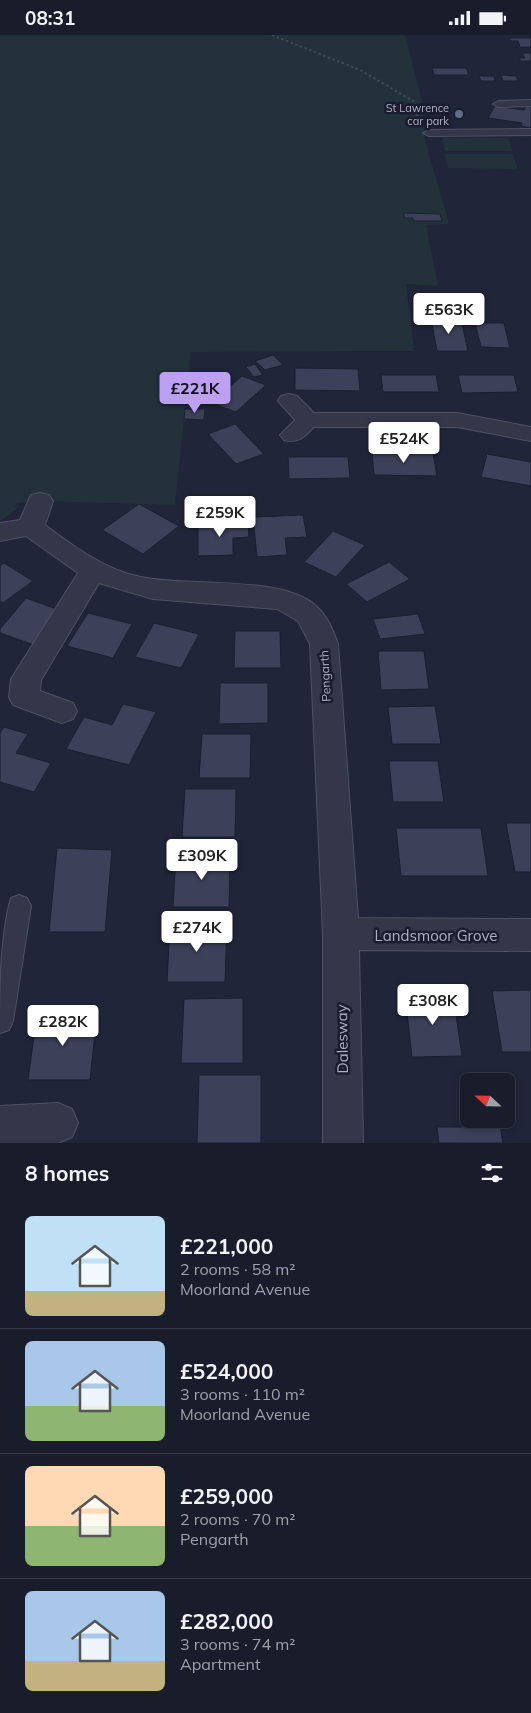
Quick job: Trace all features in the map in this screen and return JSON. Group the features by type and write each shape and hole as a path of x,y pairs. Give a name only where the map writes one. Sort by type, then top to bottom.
{"street":[{"path":"289,401 300,427 457,420 531,434"},
{"name":"Pengarth","path":"0,532 35,514 69,558 93,571 129,583 164,591 270,597 298,607 316,623 324,644 340,934"},
{"path":"62,711 24,697 26,679 93,571"},
{"name":"Landsmoor Grove","path":"340,934 531,935"},
{"name":"Dalesway","path":"340,934 343,1143"},
{"path":"0,1126 58,1123"}],"lane":[{"path":"498,103 531,103"},
{"path":"429,133 531,133"},
{"path":"0,1021 19,906"}],"path":[{"path":"272,35 286,43 342,62 415,102 421,132 429,133"}],"shaded area":[{"path":"0,35 405,35 422,101 424,136 449,224 426,225 438,286 406,284 414,351 191,352 175,505 40,501 17,503 16,510 0,521"},
{"path":"442,138 508,138 513,151 445,151"},
{"path":"444,154 513,154 518,169 448,168"}],"building":[{"path":"509,38 531,38 531,47 520,47 518,41 511,41"},
{"path":"522,53 531,53 531,61 521,61 519,58 525,58"},
{"path":"432,68 466,68 469,75 434,75"},
{"path":"501,75 516,76 518,81 503,81"},
{"path":"479,76 494,76 495,81 481,81"},
{"path":"495,106 524,110 526,106 531,107 531,128 521,126 522,123 488,118"},
{"path":"404,213 440,214 442,221 413,221 413,218 404,218"},
{"path":"431,319 461,319 468,351 437,351"},
{"path":"475,323 504,323 510,348 481,347"},
{"path":"273,355 283,365 265,370 255,361"},
{"path":"255,364 263,375 254,377 246,367"},
{"path":"295,368 358,369 360,391 295,390"},
{"path":"381,375 436,375 439,392 383,392"},
{"path":"458,375 514,375 518,392 462,393"},
{"path":"242,376 266,385 236,412 211,403"},
{"path":"185,409 205,409 204,420 184,419"},
{"path":"235,424 264,454 236,464 208,434"},
{"path":"372,452 433,453 437,476 374,475"},
{"path":"487,454 531,462 531,486 481,477"},
{"path":"288,457 348,457 350,478 289,479"},
{"path":"139,504 179,526 143,554 102,530"},
{"path":"303,515 307,537 285,538 287,555 257,557 253,517"},
{"path":"248,522 249,537 233,538 233,555 198,556 198,524"},
{"path":"333,531 365,545 336,577 304,562"},
{"path":"389,562 410,579 367,602 346,584"},
{"path":"4,563 33,581 3,603 0,601 0,566"},
{"path":"26,598 62,611 34,645 0,633 0,629"},
{"path":"88,613 132,624 113,658 67,646"},
{"path":"418,614 425,634 380,639 373,619"},
{"path":"154,623 199,634 181,668 135,657"},
{"path":"235,631 280,631 281,668 234,668"},
{"path":"378,651 424,651 429,689 381,690"},
{"path":"220,683 268,683 268,723 219,724"},
{"path":"123,704 156,712 129,765 66,749 84,717 112,725"},
{"path":"435,706 441,744 392,744 388,707"},
{"path":"4,727 28,734 16,753 51,763 34,792 0,782 0,733"},
{"path":"202,734 251,734 250,778 199,778"},
{"path":"389,761 438,761 444,802 393,802"},
{"path":"185,789 236,789 235,837 182,837"},
{"path":"506,823 531,823 531,872 515,872"},
{"path":"396,828 481,828 488,876 401,876"},
{"path":"57,848 112,850 105,932 49,932"},
{"path":"176,854 230,854 229,907 173,907"},
{"path":"227,923 225,982 167,982 170,924"},
{"path":"531,990 531,1052 502,1052 492,991"},
{"path":"453,994 462,1056 412,1057 405,995"},
{"path":"243,998 243,1063 181,1063 184,999"},
{"path":"37,1014 97,1014 90,1080 28,1080"},
{"path":"199,1075 261,1075 261,1143 197,1143"},
{"path":"437,1127 500,1128 503,1143 439,1143"}],"place":[{"name":"St Lawrence car park","path":"459,114"}]}
